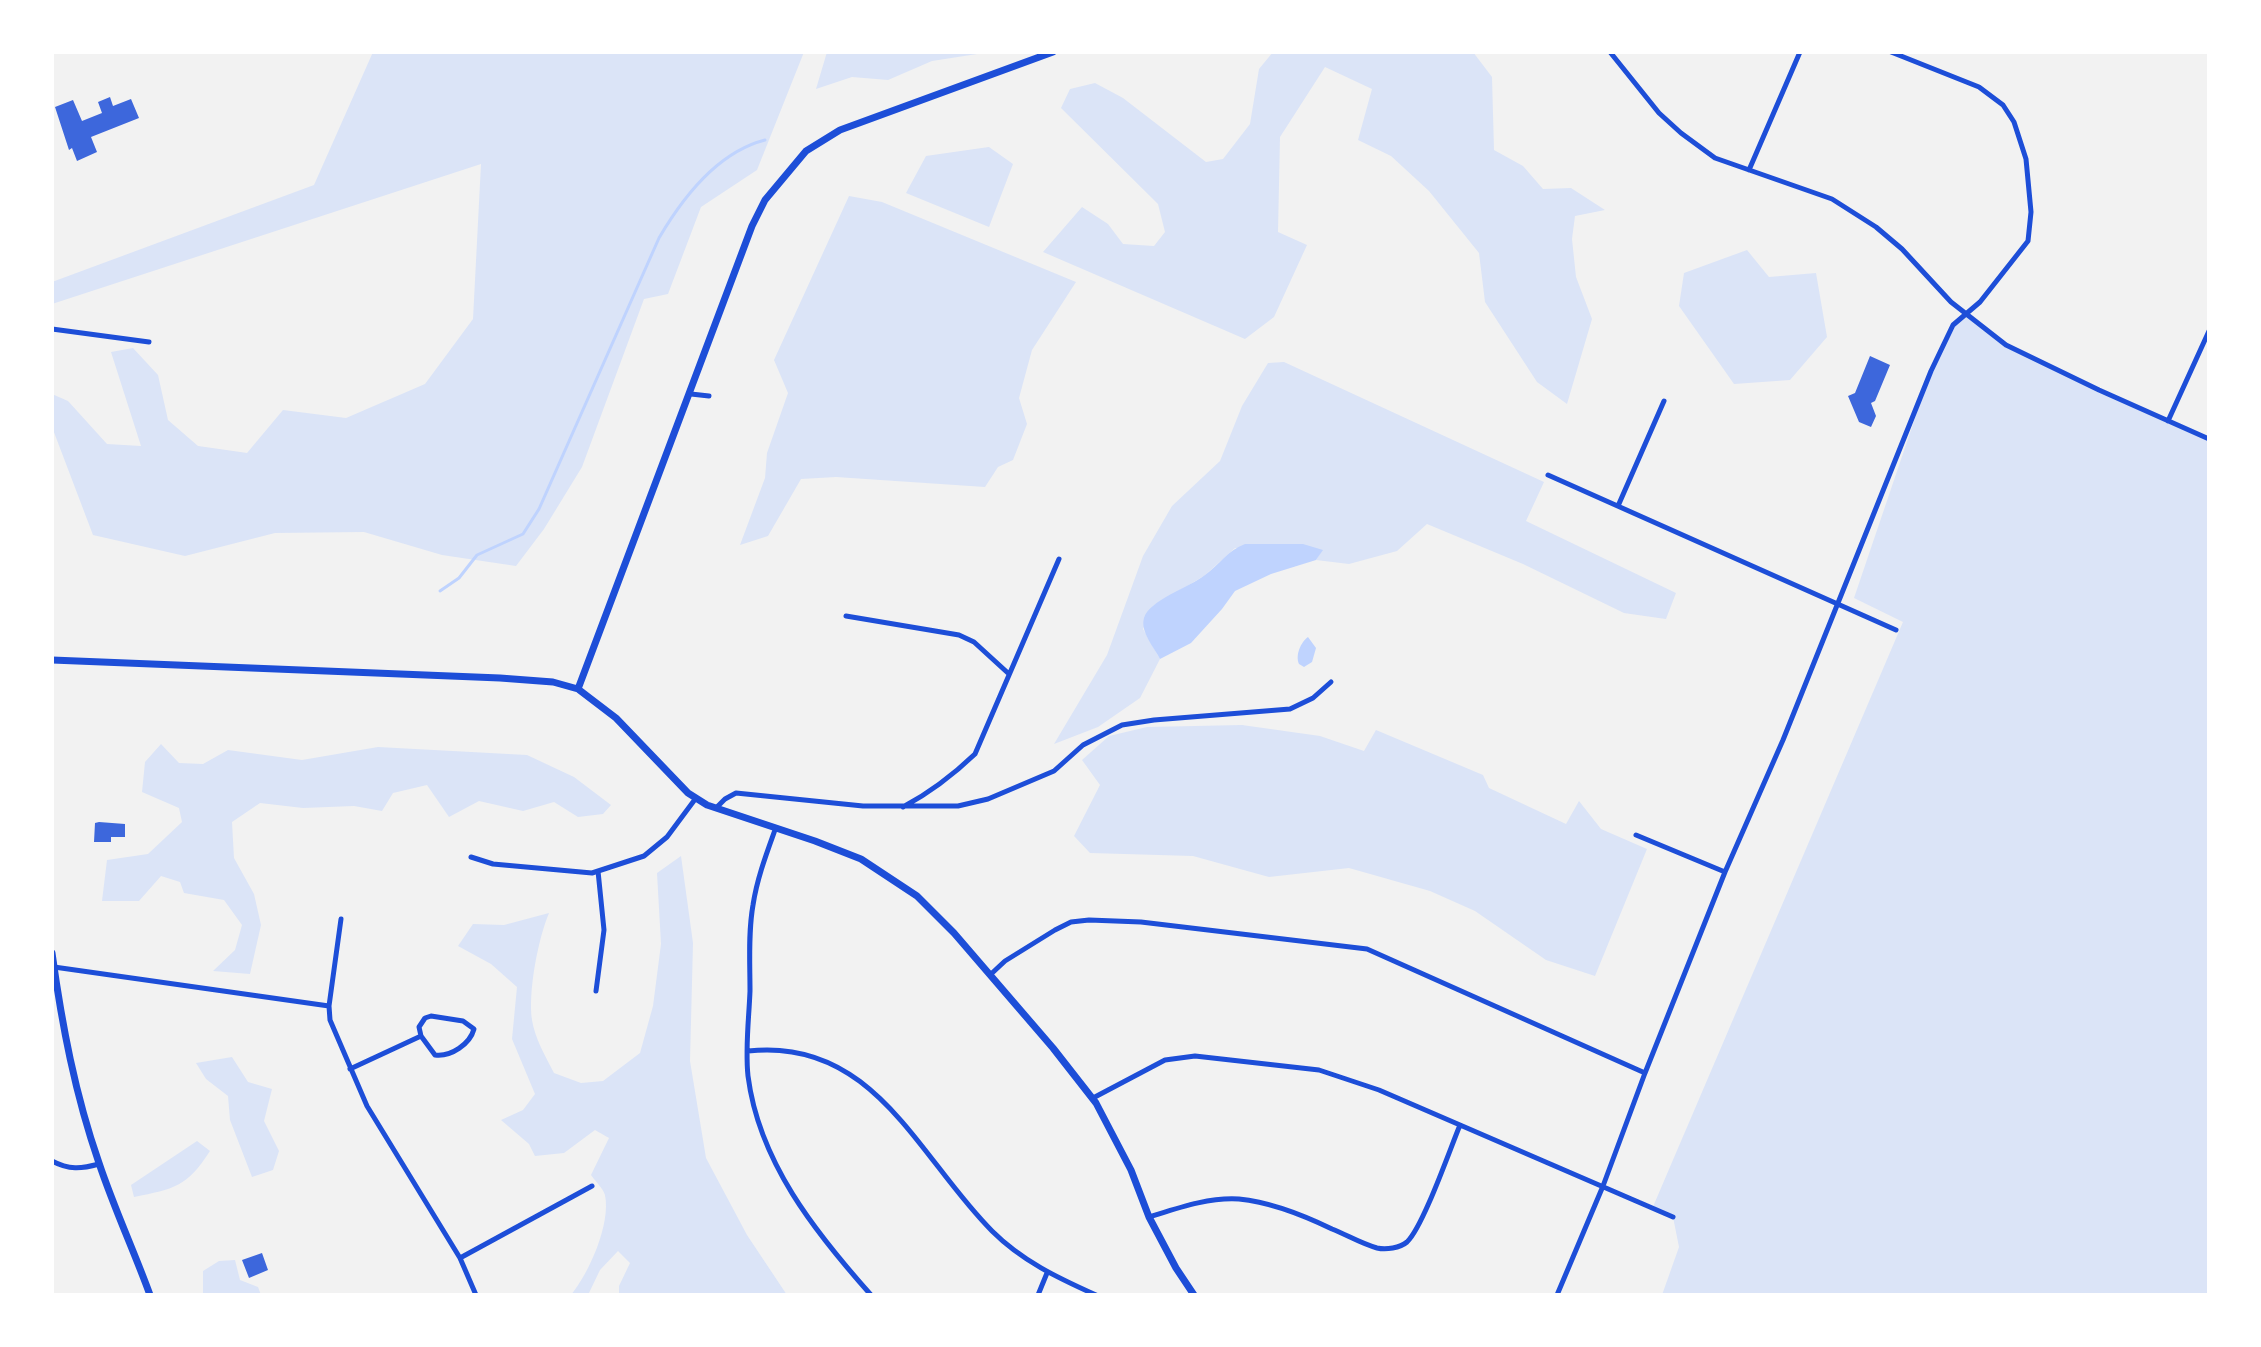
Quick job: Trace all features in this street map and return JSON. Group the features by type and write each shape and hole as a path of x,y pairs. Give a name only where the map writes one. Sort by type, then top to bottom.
{"street":[{"path":"1610,52 1659,113 1715,158 1832,199 1876,227 1902,249 1965,315 2006,345 2209,439"},
{"path":"1749,170 1800,52"},
{"path":"1557,1295 1603,1186 1725,872 1783,740 1931,371 1953,325 2001,279 2028,241 2031,212 2026,159 2014,122 2003,105 1979,87 1891,52"},
{"path":"578,689 752,226 765,200 806,151 840,130 1048,53"},
{"path":"52,329 93,332 149,342"},
{"path":"2168,421 2209,331"},
{"path":"691,394 709,396"},
{"path":"1618,506 1664,401"},
{"path":"1548,475 1896,630"},
{"path":"902,807 942,785 975,754 1059,559"},
{"path":"846,616 959,635 974,642 1009,674"},
{"path":"52,660 500,678 553,682 578,689 616,718 696,798 715,808 861,859 917,896 954,933 1093,1098 1131,1170 1149,1217 1194,1295"},
{"path":"715,808 736,793 863,806 958,806 988,799 1054,771 1083,745 1122,725 1290,709 1313,698 1331,682"},
{"path":"471,857 493,864 592,873 644,856 667,837 696,798"},
{"path":"775,830 758,879 752,909 748,1051 752,1101 770,1156 790,1190 840,1260 871,1295"},
{"path":"1636,835 1725,872"},
{"path":"596,991 604,930 598,871"},
{"path":"341,919 329,1006 330,1020 385,1140 460,1258 476,1295"},
{"path":"990,975 1005,961 1055,930 1071,922 1089,920 1141,922 1367,949 1645,1073"},
{"path":"52,953 68,1057 99,1164 150,1295"},
{"path":"54,967 329,1006"},
{"path":"431,1016 463,1021 474,1029 471,1039 446,1056 435,1055 421,1036 421,1022 431,1016"},
{"path":"350,1069 421,1036"},
{"path":"748,1051 792,1052 843,1070 868,1085 890,1106 943,1176 992,1231 1021,1257 1047,1273 1096,1295"},
{"path":"1093,1098 1165,1060 1195,1056 1319,1070 1379,1090 1673,1217"},
{"path":"1149,1217 1186,1206 1238,1199 1306,1216 1365,1243 1390,1248 1406,1242 1413,1232 1428,1205 1460,1125"},
{"path":"52,1161 78,1169 99,1164"},
{"path":"460,1258 592,1186"},
{"path":"1038,1295 1047,1273"}],"shaded area":[{"path":"373,52 804,52 757,170 701,207 668,294 644,299 582,467 544,529 516,566 442,555 364,532 275,533 185,556 93,535 52,427 52,394 68,401 107,444 141,446 111,352 133,348 158,375 168,420 198,446 247,453 283,410 346,418 425,384 473,319 481,164 52,304 52,282 314,185"},
{"path":"827,52 990,52 932,61 888,80 852,77 816,89"},
{"path":"1273,52 1473,52 1492,77 1494,150 1523,166 1543,189 1571,188 1605,210 1575,216 1572,239 1576,277 1592,319 1567,404 1537,382 1485,302 1479,253 1429,191 1391,156 1358,140 1372,89 1325,67 1280,137 1278,232 1307,245 1274,317 1245,339 1043,252 1082,207 1108,224 1123,244 1154,246 1165,232 1158,204 1061,108 1070,89 1095,83 1123,98 1206,162 1223,159 1250,124 1259,69"},
{"path":"989,147 1013,164 989,227 906,193 926,156"},
{"path":"849,196 882,202 1076,282 1032,350 1019,398 1027,424 1013,460 998,467 985,487 836,477 801,479 768,536 740,545 765,478 767,453 788,393 774,360"},
{"path":"1747,250 1769,277 1816,273 1827,337 1790,380 1734,384 1679,306 1684,273"},
{"path":"1965,315 2006,345 2209,439 2209,1295 1662,1295 1679,1247 1673,1217 1652,1209 1903,622 1854,598 1931,371 1953,325"},
{"path":"1284,362 1544,482 1526,521 1676,593 1666,619 1624,613 1523,564 1427,524 1397,551 1349,564 1316,560 1322,550 1235,548 1204,576 1153,606 1143,629 1160,659 1140,698 1098,727 1054,744 1107,655 1143,556 1172,506 1220,461 1242,406 1268,363"},
{"path":"1242,725 1320,736 1364,751 1376,730 1483,775 1489,788 1566,824 1579,801 1601,829 1647,849 1595,976 1546,960 1475,911 1430,891 1349,868 1269,877 1193,856 1090,853 1074,836 1100,785 1082,760 1109,736 1147,727"},
{"path":"161,744 179,763 203,764 228,750 302,760 378,747 527,755 574,777 611,805 603,814 578,817 554,802 523,811 479,801 449,817 427,785 393,793 382,811 354,806 303,808 260,803 232,822 234,858 254,894 261,925 250,974 213,971 235,950 242,925 224,900 184,893 180,882 161,876 139,901 102,901 107,860 148,854 182,822 179,808 142,792 145,762"},
{"path":"681,856 693,943 690,1061 706,1158 747,1235 787,1295 619,1295 619,1286 630,1263 618,1251 600,1270 588,1295 571,1295 585,1274 602,1234 605,1195 591,1175 609,1138 595,1130 564,1153 535,1156 529,1144 501,1120 523,1110 535,1094 512,1039 517,987 491,964 458,946 473,924 504,925 549,913 533,981 531,1008 536,1034 554,1073 581,1083 603,1081 640,1053 653,1006 661,944 657,873"},
{"path":"232,1057 248,1082 272,1089 264,1121 279,1151 273,1170 252,1177 230,1120 228,1096 206,1079 196,1063"},
{"path":"197,1141 210,1151 194,1172 170,1188 134,1197 131,1185"},
{"path":"235,1260 240,1280 258,1287 261,1295 203,1295 203,1271 219,1261"}],"water":[{"path":"1245,544 1303,544 1323,550 1316,560 1271,574 1235,591 1191,643 1160,659 1144,629 1147,611 1198,580"},
{"path":"1308,637 1316,648 1312,662 1304,667 1299,664 1298,653"}],"building":[{"path":"110,97 113,106 131,99 139,118 91,137 97,152 77,161 72,148 69,150 55,107 73,100 82,121 102,113 98,102"},
{"path":"1870,356 1890,365 1875,401 1871,403 1876,416 1871,427 1859,422 1848,396 1855,393"},
{"path":"95,823 125,824 125,837 111,837 111,842 94,842"},
{"path":"262,1253 268,1270 249,1278 242,1260"}],"waterway":[{"path":"440,591 459,578 477,555 523,534 539,509 659,238 679,207 717,165 748,146 765,140"}]}
